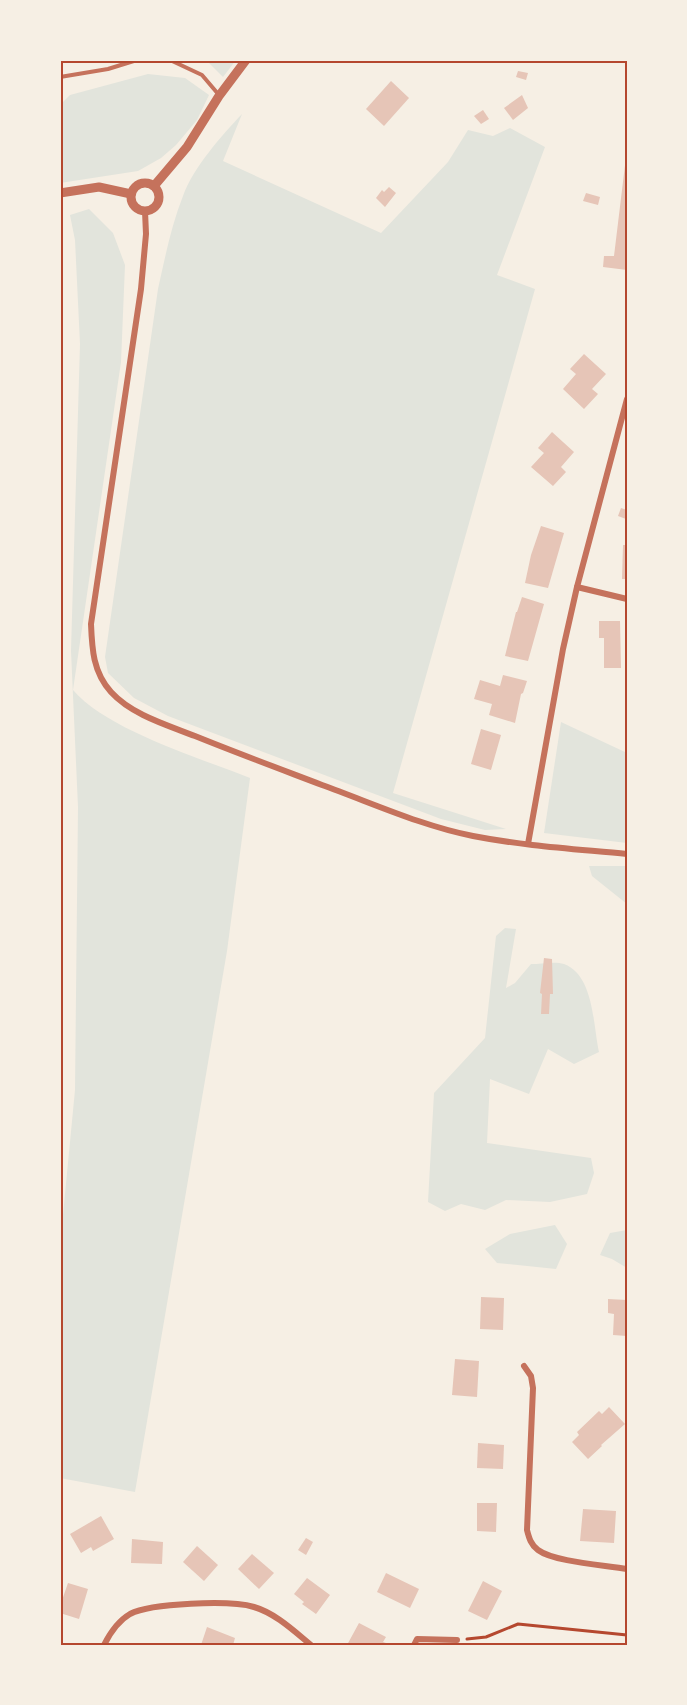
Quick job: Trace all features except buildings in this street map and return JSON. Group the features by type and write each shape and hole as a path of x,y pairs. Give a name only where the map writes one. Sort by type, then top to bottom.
{"street":[{"path":"154,186 187,147 219,96 246,60"},
{"path":"140,183 154,186 159,198 156,205 145,211 137,208 132,202 131,194 134,188 140,183"},
{"path":"60,193 99,187 131,194"},
{"path":"145,211 146,234 141,289 91,624 92,651 97,672 111,692 129,706 170,726 246,757 430,824 473,836 627,854"},
{"path":"528,844 576,587 627,399"},
{"path":"576,587 627,599"},
{"path":"524,1366 531,1376 533,1388 527,1530 530,1541 537,1549 549,1556 627,1569"},
{"path":"104,1645 116,1625 129,1615 143,1609 207,1603 253,1607 269,1614 311,1645"},
{"path":"414,1645 417,1639 457,1640"}],"lane":[{"path":"60,78 108,69 137,60"},
{"path":"170,60 202,75 219,96"}],"path":[{"path":"457,1640 486,1637 518,1624 627,1635"}],"shaded area":[{"path":"206,60 236,60 223,77"},
{"path":"148,74 185,78 209,95 197,120 176,145 161,158 138,171 60,183 60,105 70,95"},
{"path":"242,114 223,161 381,233 448,162 468,130 493,136 510,128 545,147 497,275 535,289 393,793 506,829 485,830 441,819 168,716 134,698 108,673 105,657 158,289 169,242 179,207 194,174 217,142"},
{"path":"89,209 113,233 125,265 121,362 73,690 108,718 131,730 250,778 227,951 135,1492 60,1478 60,1246 75,1090 78,807 71,651 80,344 75,240 70,215"},
{"path":"561,722 627,753 627,843 544,833"},
{"path":"589,866 627,866 627,904 592,876"},
{"path":"505,928 516,929 506,988 515,983 531,964 560,963 574,970 587,990 599,1052 574,1064 548,1049 529,1094 490,1079 487,1143 591,1158 594,1173 587,1194 550,1202 506,1200 485,1210 461,1204 445,1211 428,1202 434,1093 485,1038 496,936"},
{"path":"555,1225 567,1244 556,1269 497,1263 485,1249 510,1234"},
{"path":"627,1230 627,1268 600,1255 610,1233"}]}
